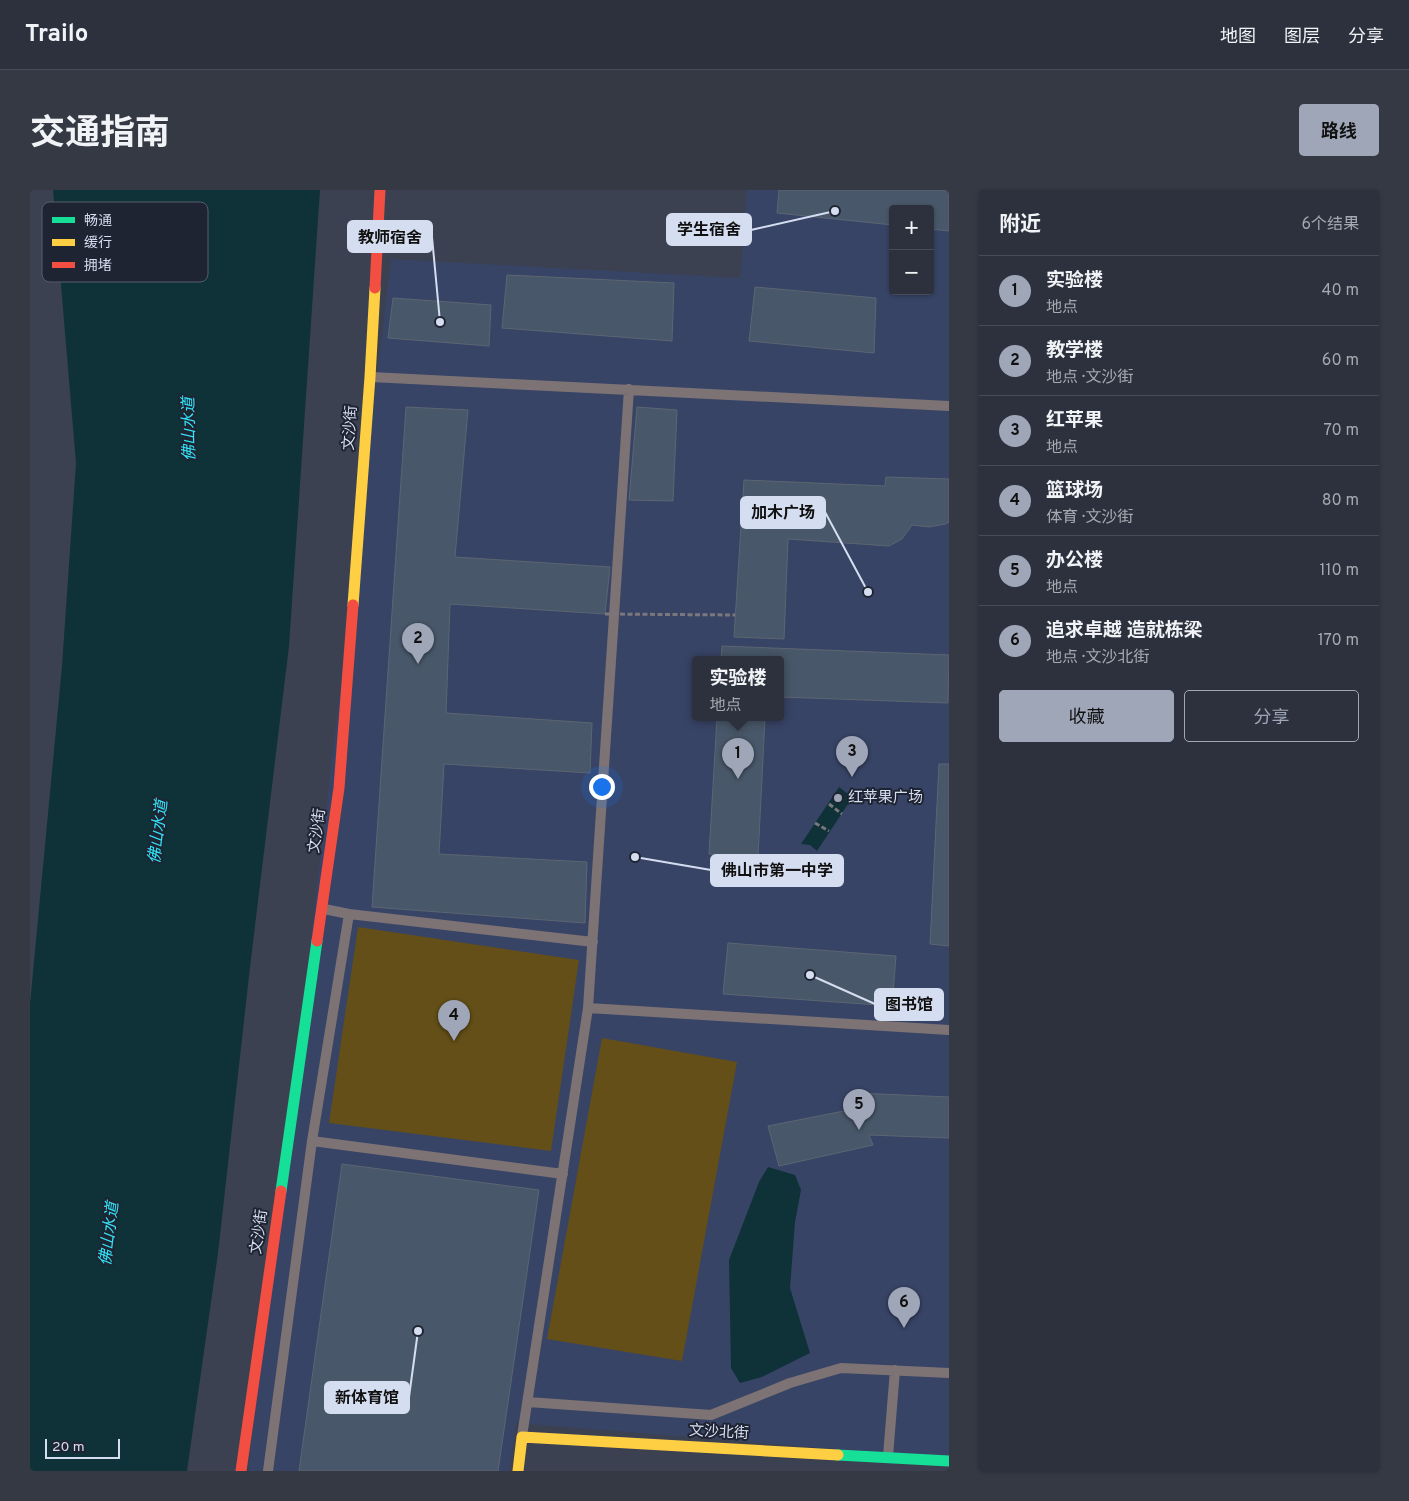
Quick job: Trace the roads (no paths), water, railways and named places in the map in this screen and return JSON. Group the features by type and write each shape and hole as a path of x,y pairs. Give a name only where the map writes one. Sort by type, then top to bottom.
{"street":[{"name":"文沙街","path":"241,1471 340,788 370,377 380,190"},
{"name":"文沙北街","path":"522,1437 949,1461"},
{"path":"518,1471 522,1437"}],"lane":[{"path":"370,377 949,406"},
{"path":"522,1437 588,1008 629,389"},
{"path":"322,909 348,914 593,942"},
{"path":"268,1471 312,1141 348,914"},
{"path":"588,1008 949,1030"},
{"path":"312,1141 563,1174"},
{"path":"528,1402 711,1415 790,1383 841,1368 949,1373"},
{"path":"888,1458 895,1370"}],"water":[{"name":"佛山水道","path":"53,190 320,190 289,646 218,1253 187,1471 30,1471 30,1004 62,666 76,463 61,282 208,282 208,202 54,202"},
{"path":"839,787 848,794 856,792 817,851 810,845 801,844"},
{"path":"768,1167 795,1175 801,1190 795,1222 790,1288 810,1353 762,1377 740,1383 731,1368 729,1260 759,1182"}],"place":[{"name":"学生宿舍","path":"835,211"},
{"name":"教师宿舍","path":"440,322"},
{"name":"加木广场","path":"868,592"},
{"name":"教学楼","path":"418,664"},
{"name":"红苹果","path":"852,777"},
{"name":"实验楼","path":"738,779"},
{"name":"红苹果广场","path":"838,798"},
{"name":"佛山市第一中学","path":"635,857"},
{"name":"图书馆","path":"810,975"},
{"name":"篮球场","path":"454,1041"},
{"name":"办公楼","path":"859,1130"},
{"name":"追求卓越 造就栋梁","path":"904,1328"},
{"name":"新体育馆","path":"418,1331"}]}
